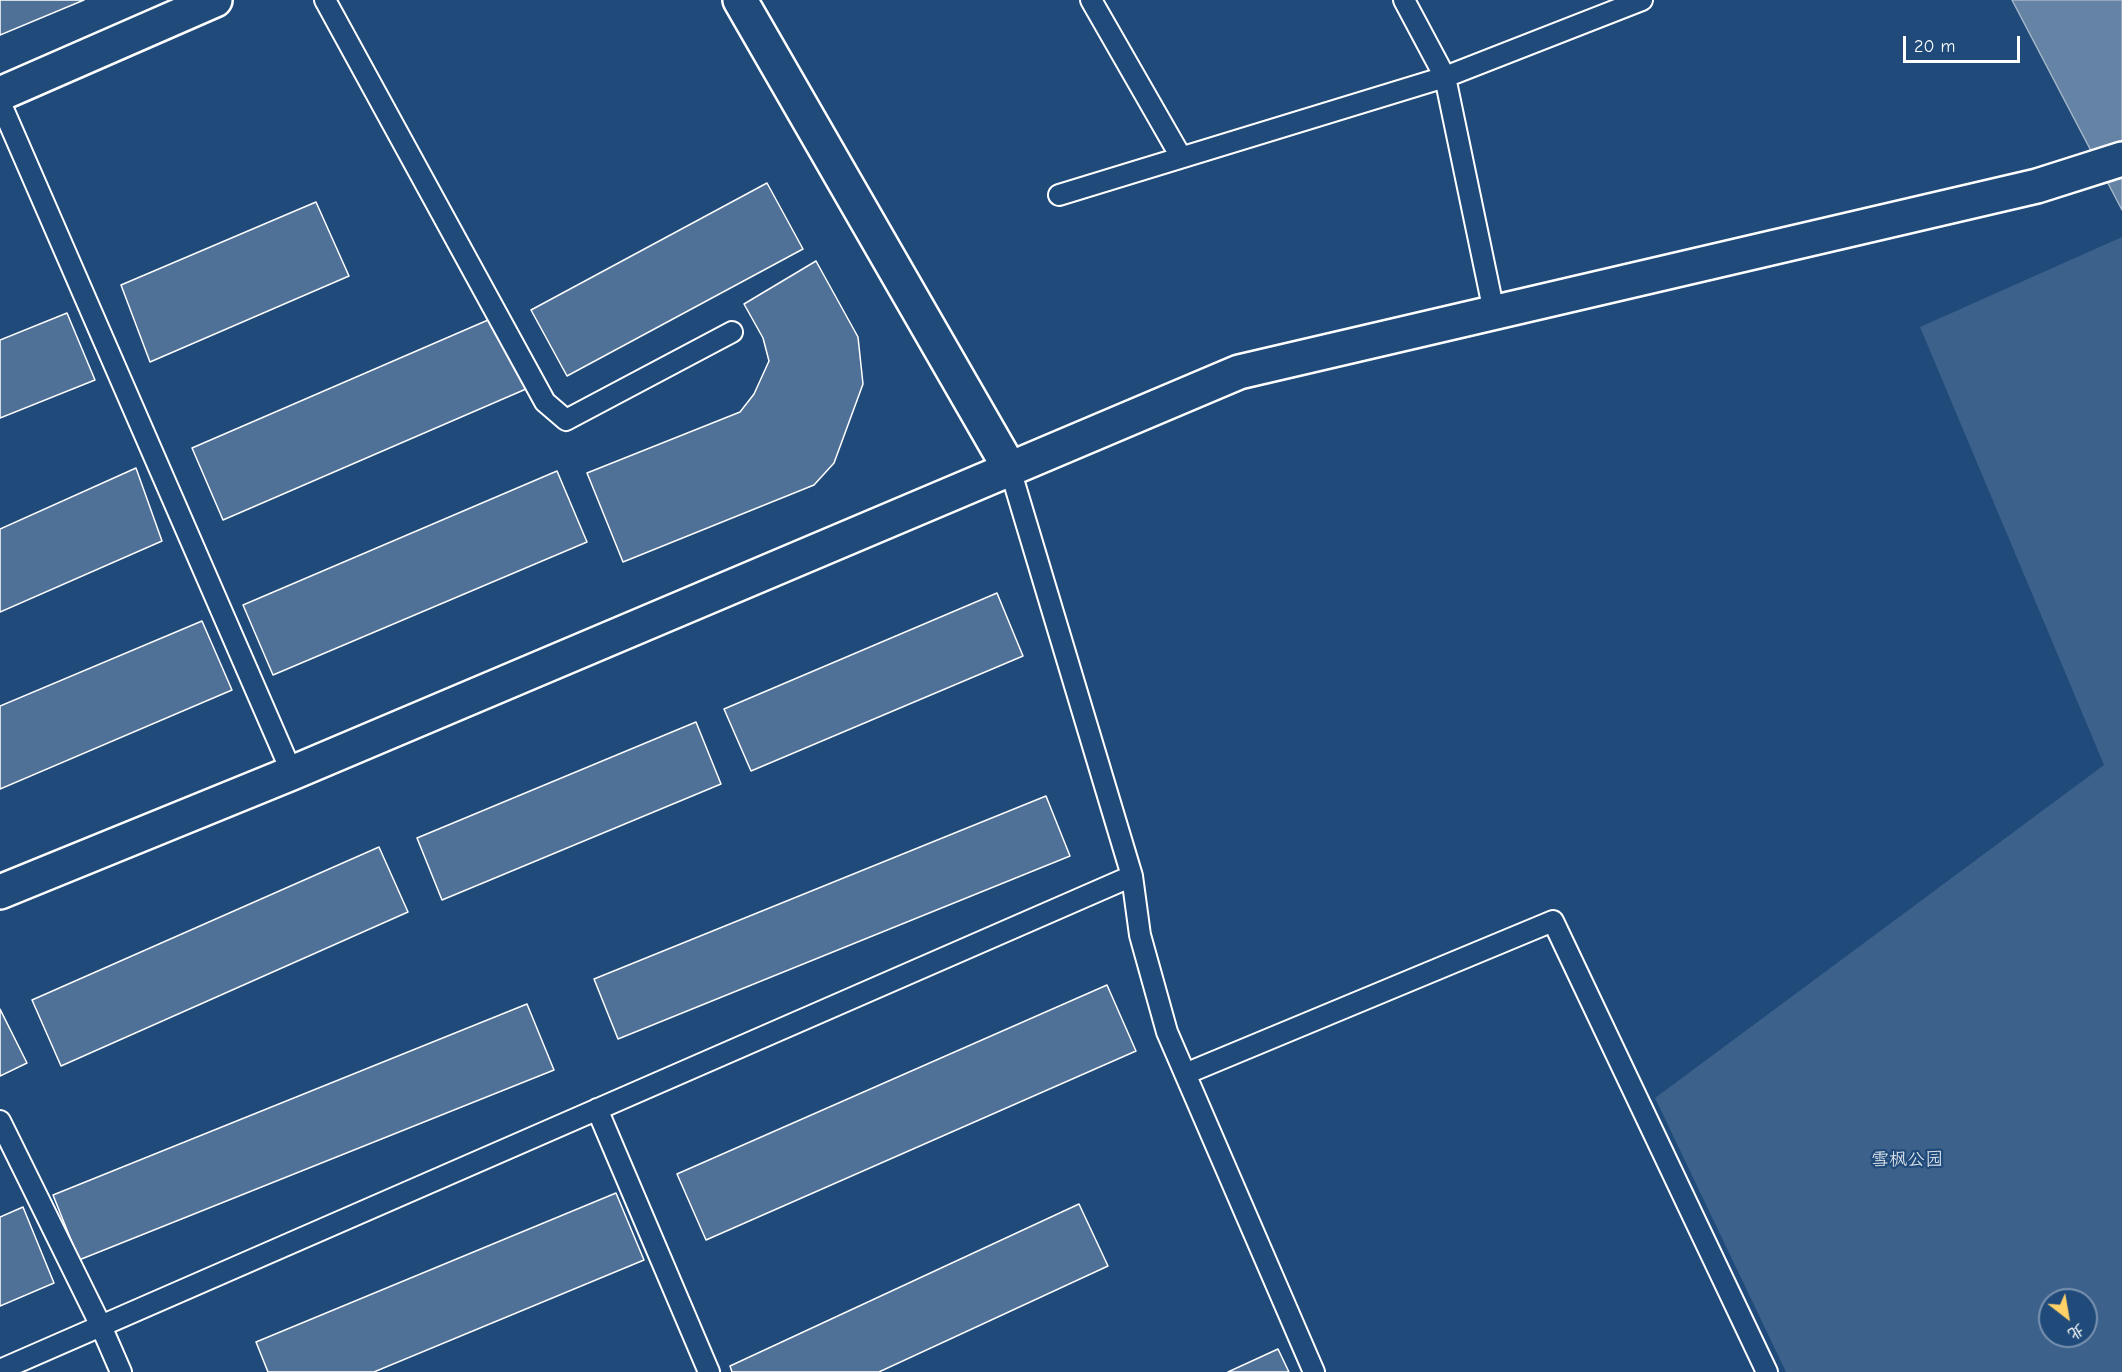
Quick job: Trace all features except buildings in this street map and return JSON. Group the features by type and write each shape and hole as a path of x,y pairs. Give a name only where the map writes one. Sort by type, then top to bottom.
{"street":[{"path":"0,94 215,0"},
{"path":"740,0 1010,469"},
{"path":"0,892 292,773 1239,372 2037,186 2122,159"}],"lane":[{"path":"325,0 545,402 566,420 732,332"},
{"path":"1091,0 1181,158"},
{"path":"1404,0 1445,77 1494,312"},
{"path":"1059,195 1445,77 1642,0"},
{"path":"0,102 292,773"},
{"path":"1010,469 1132,876 1140,935 1167,1032 1314,1372"},
{"path":"0,1370 1132,876"},
{"path":"1185,1074 1553,921 1767,1372"},
{"path":"597,1109 710,1372"},
{"path":"0,1121 101,1326 121,1372"}],"green space":[{"name":"雪枫公园","path":"2122,237 2122,1372 1786,1372 1655,1098 2104,765 1920,327"}],"shaded area":[{"path":"2012,0 2122,0 2122,210"}]}
